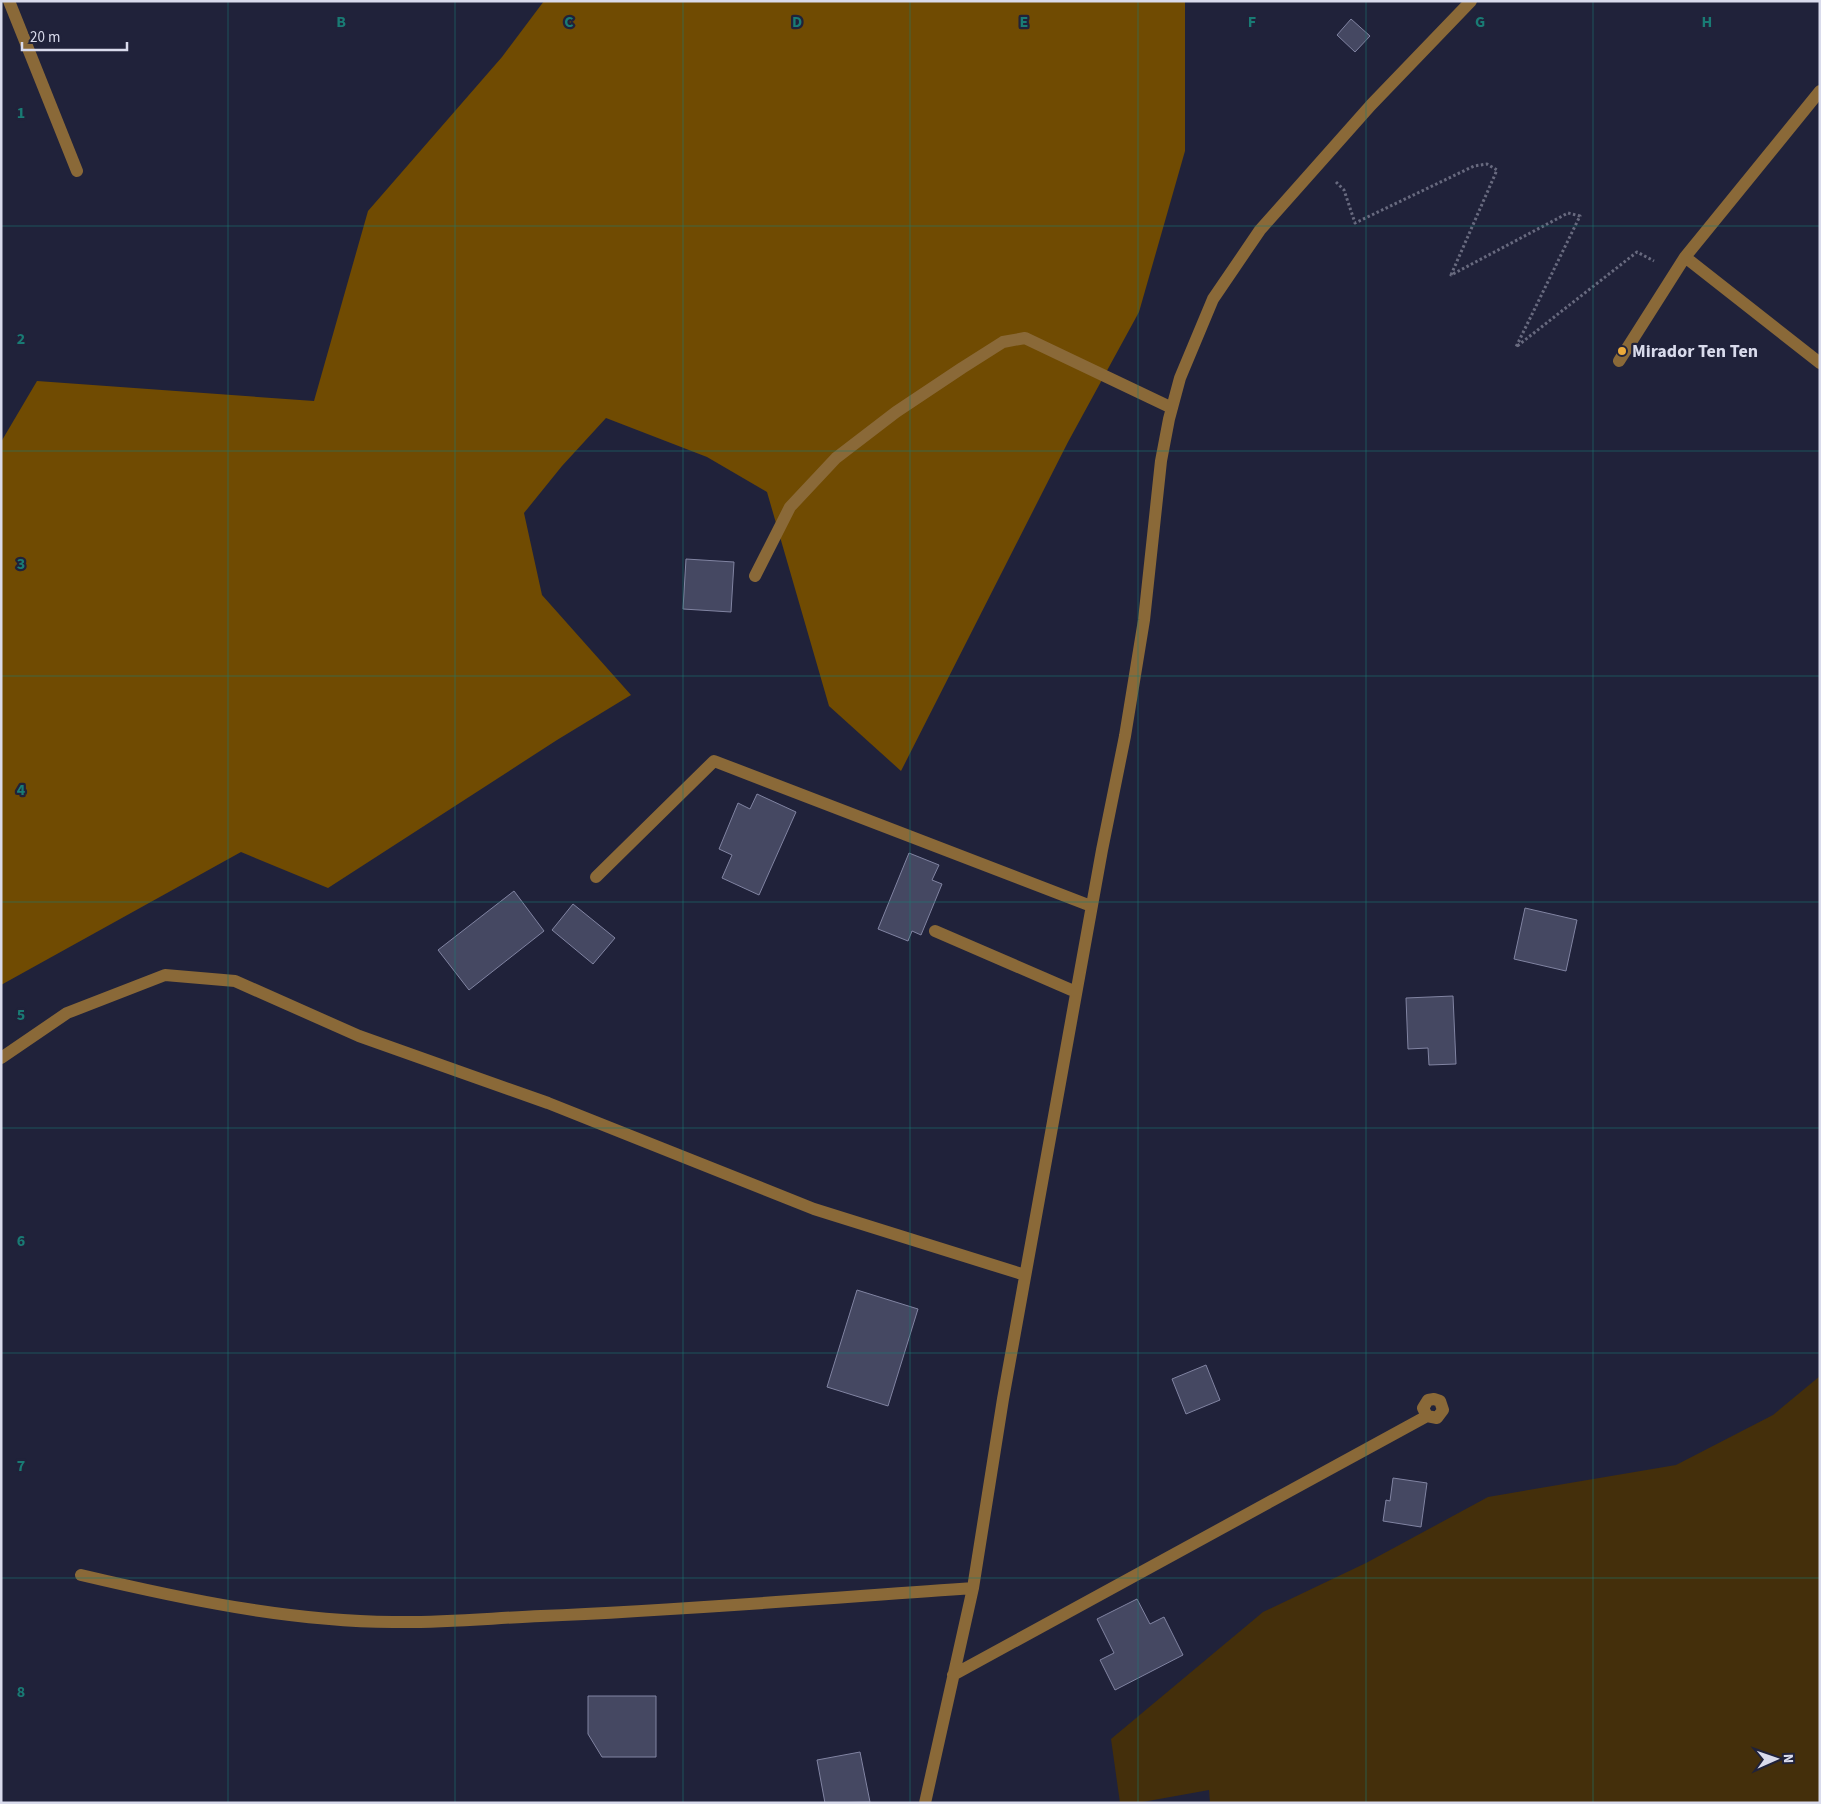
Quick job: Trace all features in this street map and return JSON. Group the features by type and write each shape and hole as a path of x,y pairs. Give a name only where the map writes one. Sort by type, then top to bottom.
{"street":[{"path":"9,1 77,171"},
{"path":"925,1803 973,1588 1003,1399 1076,992 1125,736 1144,620 1161,461 1180,378 1213,300 1260,230 1370,105 1471,1"},
{"path":"1619,361 1685,257 1820,91"},
{"path":"1685,257 1820,363"},
{"path":"755,576 790,507 836,458 896,412 1003,342 1024,338 1172,408"},
{"path":"596,877 714,761 1092,906"},
{"path":"935,931 1076,992"},
{"path":"1,1058 67,1013 165,975 235,981 359,1036 548,1103 814,1209 1025,1276"},
{"path":"953,1674 1427,1416"},
{"path":"81,1575 159,1593 238,1608 315,1617 393,1622 667,1610 973,1588"}],"path":[{"path":"1344,190 1355,223 1474,166 1487,164 1497,170 1451,275 1568,213 1580,216 1516,347 1637,252 1674,273"}],"shaded area":[{"path":"544,1 1185,1 1185,151 1139,312 1068,442 901,771 829,706 767,492 707,457 606,418 562,466 524,513 542,595 631,695 557,740 328,888 241,852 1,985 1,442 37,381 314,401 368,211 502,57"},
{"path":"1820,1376 1820,1803 1210,1803 1209,1790 1137,1803 1120,1803 1111,1739 1263,1612 1366,1563 1488,1497 1676,1465 1773,1415"}],"building":[{"path":"1351,19 1370,36 1355,52 1337,35"},
{"path":"686,559 734,562 731,612 683,609"},
{"path":"757,794 796,812 759,895 722,878 732,855 719,849 738,803 750,809"},
{"path":"909,853 939,865 932,880 942,884 921,935 912,931 908,941 878,929"},
{"path":"514,891 544,931 469,990 438,950"},
{"path":"573,904 615,938 593,964 552,930"},
{"path":"1525,908 1577,920 1566,971 1514,959"},
{"path":"1453,996 1456,1064 1429,1065 1428,1048 1408,1049 1406,998"},
{"path":"857,1290 918,1309 888,1406 827,1387"},
{"path":"1206,1365 1220,1400 1186,1414 1172,1379"},
{"path":"1393,1478 1427,1483 1421,1527 1383,1521 1386,1500 1390,1501"},
{"path":"1137,1599 1150,1624 1164,1617 1183,1655 1115,1690 1100,1660 1114,1653 1097,1619"},
{"path":"588,1696 656,1696 656,1757 602,1757 588,1734"},
{"path":"860,1752 870,1802 825,1803 817,1760"}],"place":[{"name":"Mirador Ten Ten","path":"1622,351"}]}
